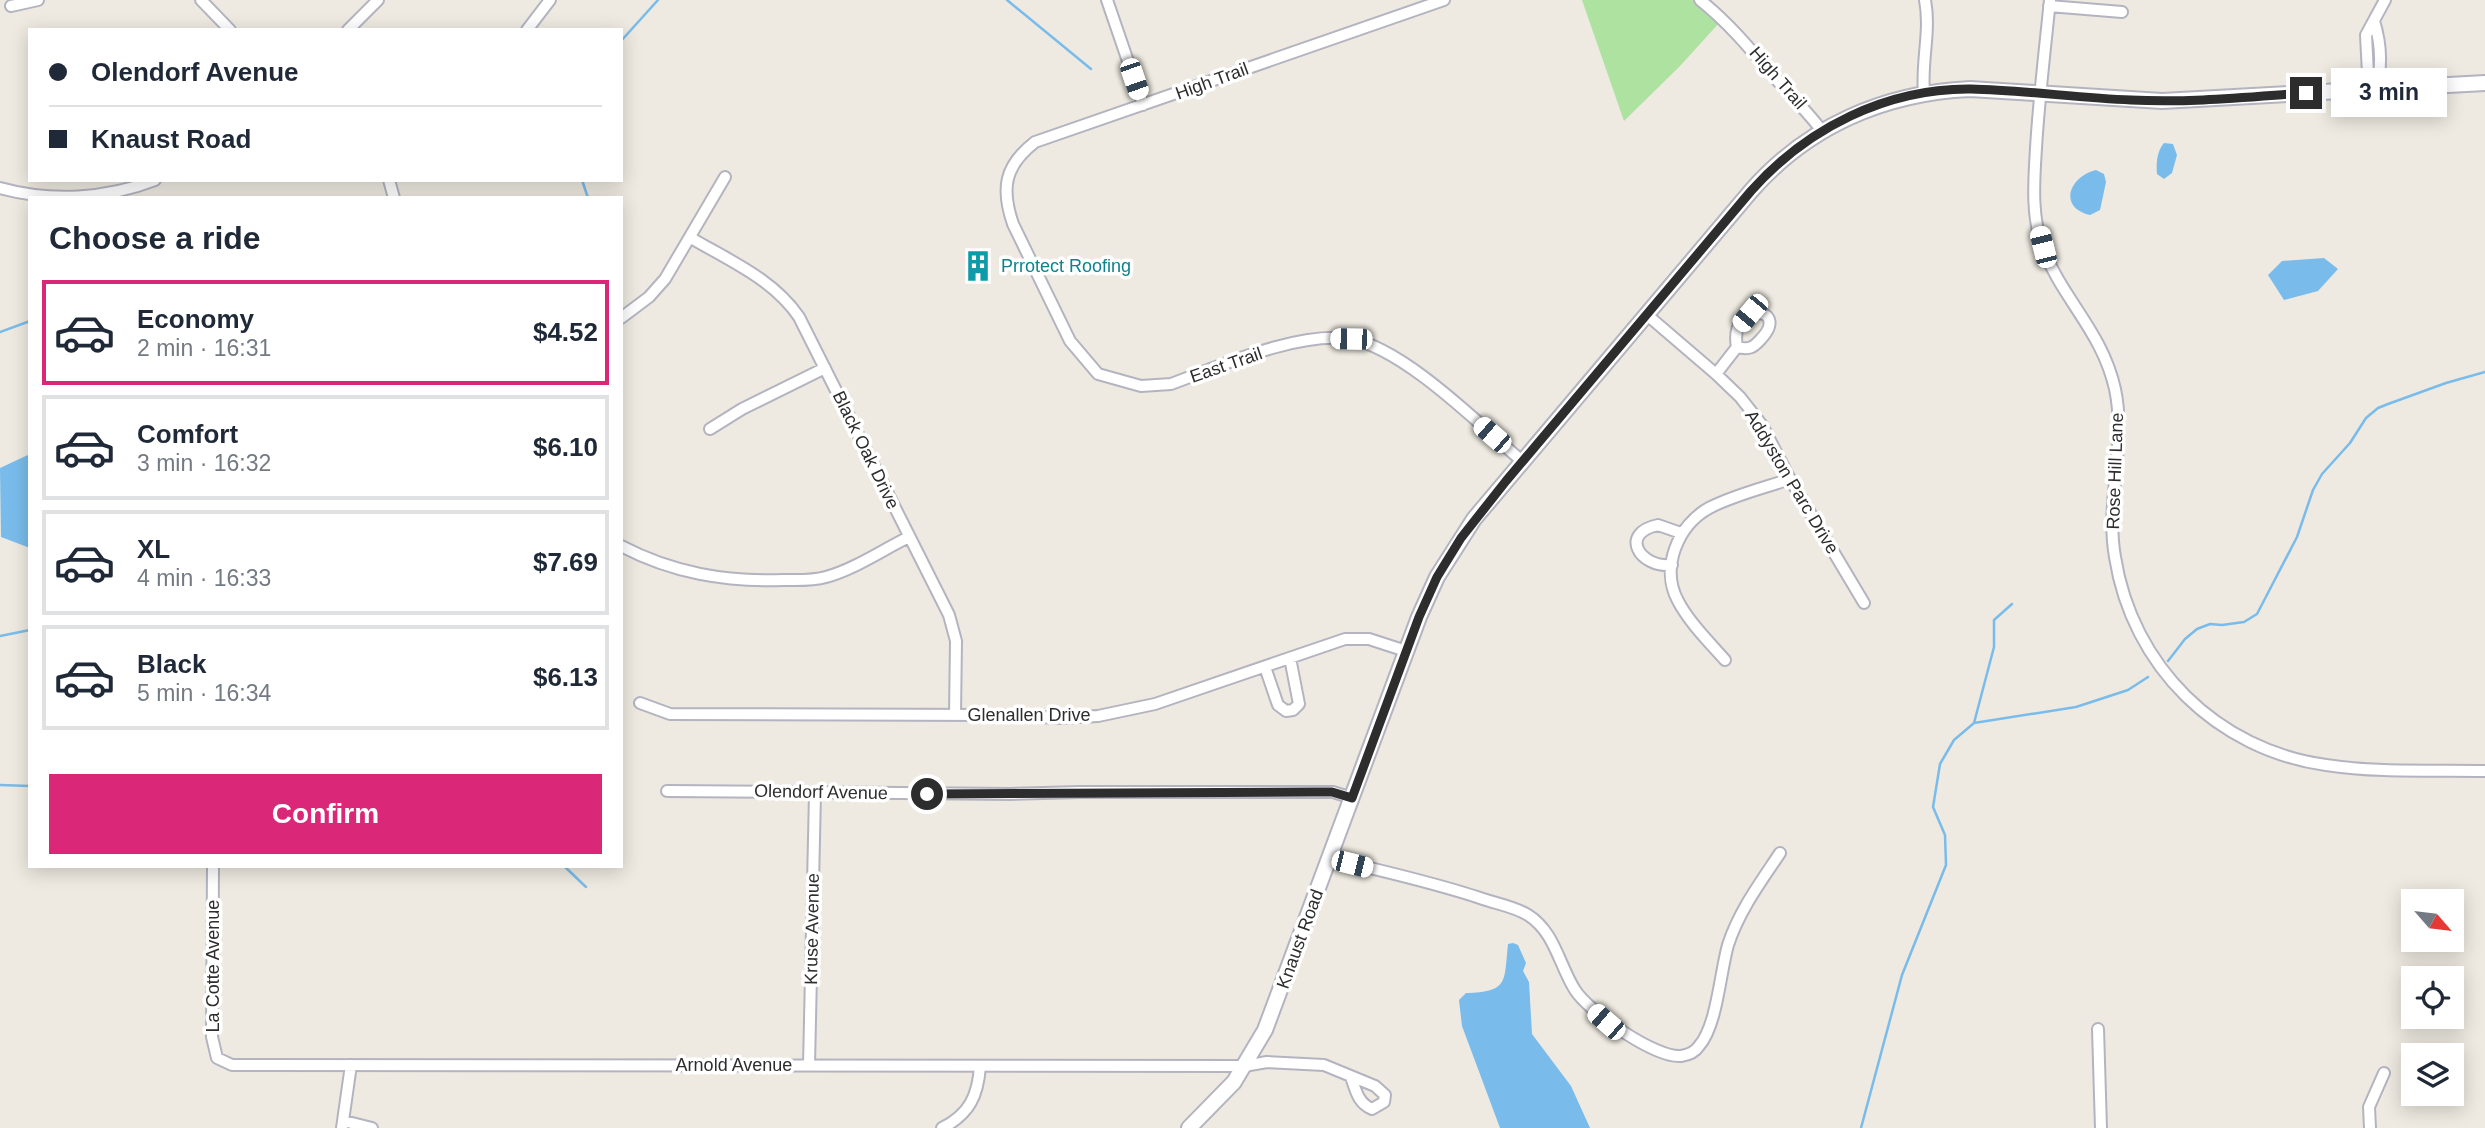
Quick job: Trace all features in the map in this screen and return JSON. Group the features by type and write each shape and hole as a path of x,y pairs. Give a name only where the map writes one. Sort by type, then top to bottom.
{"main road":[{"name":"Knaust Road","path":"1189,1128 1204,1121 1244,1066 1271,1017 1406,651 1427,597 1449,557 1474,519 1646,314 1763,177 1790,153 1822,131 1866,109 1924,93 1970,89 2162,101 2485,83"}],"street":[{"path":"11,6 38,0"},
{"path":"201,0 228,28"},
{"path":"350,28 378,0"},
{"path":"529,28 550,0"},
{"path":"1107,0 1143,105"},
{"name":"High Trail","path":"1005,191 1010,170 1021,153 1035,142 1444,0"},
{"name":"High Trail","path":"1700,0 1748,44 1822,131"},
{"path":"1924,93 1927,19 1925,0"},
{"path":"2376,89 2368,74 2366,35 2385,0"},
{"path":"2049,3 2122,12"},
{"name":"Rose Hill Lane","path":"2049,3 2039,94 2035,215 2043,247 2055,272 2087,321 2111,372 2120,426 2113,494 2115,557 2122,591 2146,645 2162,671 2189,701 2210,719 2259,747 2295,759 2325,765 2366,769 2485,771"},
{"path":"623,316 649,297 665,279 725,177"},
{"path":"87,196 150,182"},
{"path":"0,188 21,194 62,196"},
{"name":"East Trail","path":"1005,191 1013,224 1070,341 1098,374 1120,382 1156,386 1171,384 1292,342 1321,338 1351,339 1386,351 1414,370 1522,461"},
{"name":"Black Oak Drive","path":"691,238 770,284 789,302 799,317 953,627 956,641 955,715"},
{"name":"Addyston Parc Drive","path":"1646,314 1716,374 1740,397 1762,425 1790,479 1864,603"},
{"path":"1716,374 1737,347"},
{"path":"710,429 742,409 825,368"},
{"path":"1725,660 1678,601 1672,584 1672,565 1681,533 1692,520 1710,508 1790,479"},
{"path":"1672,565 1655,565 1645,560 1637,549 1636,541 1642,531 1658,525 1681,533"},
{"path":"623,547 656,563 691,573 748,580 809,580 835,574 909,537"},
{"name":"Glenallen Drive","path":"640,703 670,714 1062,718 1098,716 1155,704 1352,639 1368,639 1406,651"},
{"path":"1265,667 1278,705 1286,711 1293,709 1298,704 1298,697 1290,658"},
{"name":"Olendorf Avenue","path":"667,791 1332,792 1352,798"},
{"name":"Kruse Avenue","path":"809,1065 815,793"},
{"path":"1329,858 1442,885 1527,914 1543,927 1576,991 1586,1004 1606,1022 1664,1054 1680,1056 1692,1053 1701,1045 1710,1027 1720,975 1740,914 1780,853"},
{"name":"La Cotte Avenue","path":"213,868 212,1037 215,1055 223,1062"},
{"path":"2098,1029 2101,1128"},
{"name":"Arnold Avenue","path":"223,1062 241,1066 1244,1066 1267,1062 1295,1062 1324,1065 1351,1077"},
{"path":"351,1065 343,1124 372,1128"},
{"path":"942,1128 951,1124 974,1098 979,1087 980,1066"},
{"path":"2370,1128 2369,1107 2384,1073"}],"green space":[{"path":"1582,0 1692,0 1720,22 1624,121"}],"water":[{"path":"2164,143 2173,144 2177,155 2172,173 2164,179 2157,174 2157,166 2158,154"},
{"path":"2096,170 2104,174 2106,182 2100,210 2090,215 2073,205 2071,192 2079,178"},
{"path":"2324,258 2338,269 2318,291 2284,300 2268,275 2282,261"},
{"path":"28,455 28,547 1,537 0,468"},
{"path":"1508,944 1518,945 1526,963 1523,971 1529,982 1532,1034 1571,1086 1590,1128 1500,1128 1462,1026 1459,1000 1466,993 1490,990 1502,982"}],"waterway":[{"path":"623,39 658,0"},
{"path":"1007,0 1091,69"},
{"path":"583,182 587,196"},
{"path":"0,332 28,322"},
{"path":"2168,661 2185,639 2197,629 2210,624 2244,622 2257,614 2297,537 2313,490 2322,474 2350,443 2366,418 2388,404 2485,372"},
{"path":"1974,723 1994,647 1994,620 2012,604"},
{"path":"0,636 28,630"},
{"path":"1861,1128 1902,975 1946,865 1945,835 1933,807 1940,764 1954,740 1974,723 2076,707 2128,690 2148,677"},
{"path":"0,785 28,786"},
{"path":"566,868 586,887"}],"place":[{"name":"Prrotect Roofing","path":"978,266"}],"route":[{"path":"927,794 1332,792 1352,798 1419,617 1437,577 1474,519 1763,177 1805,142 1866,109 1899,98 1937,91 1993,90 2162,101 2306,93"}]}
